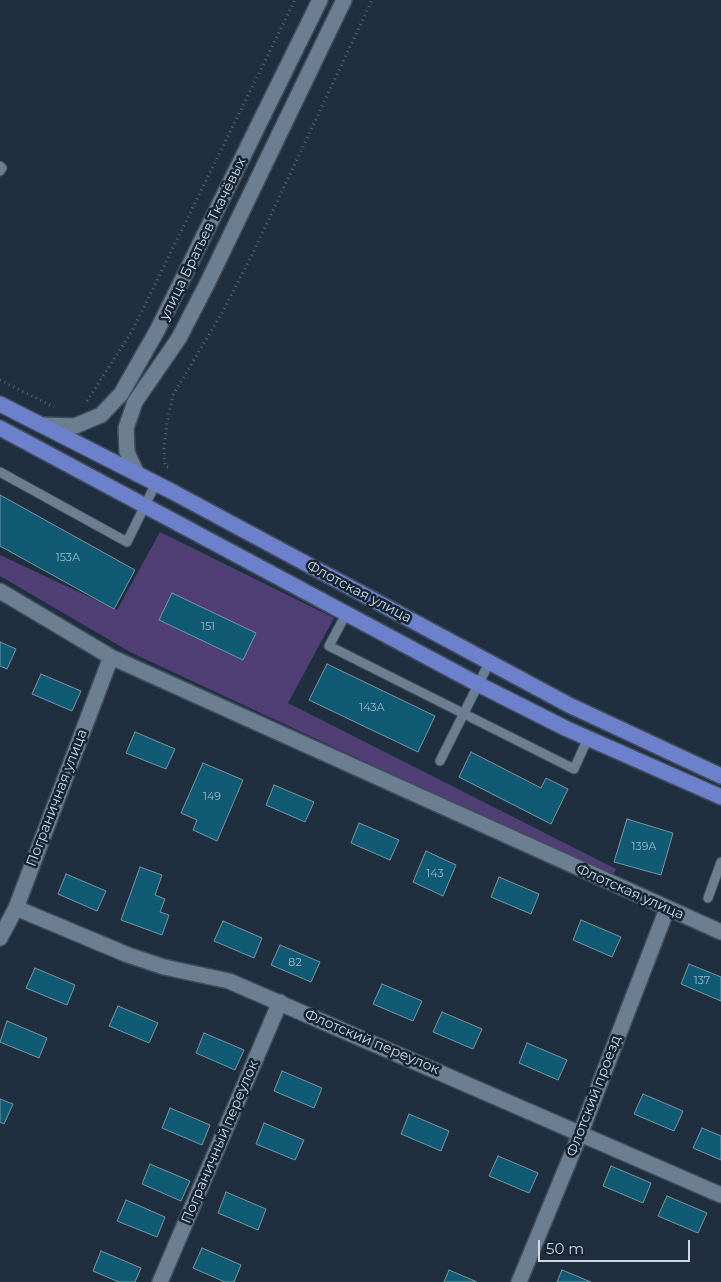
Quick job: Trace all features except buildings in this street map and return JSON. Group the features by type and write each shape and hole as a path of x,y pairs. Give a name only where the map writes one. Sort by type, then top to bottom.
{"main road":[{"name":"Флотская улица","path":"0,404 156,483 569,705 721,776"},
{"name":"Флотская улица","path":"0,428 478,684 588,738 721,797"}],"street":[{"name":"улица Братьев Ткачёвых","path":"42,425 75,426 101,415 121,394 158,329 320,0"},
{"name":"улица Братьев Ткачёвых","path":"137,474 127,452 126,428 135,402 179,338 344,0"},
{"name":"Флотская улица","path":"0,591 110,657 721,932"},
{"name":"Пограничная улица","path":"0,938 16,908 110,657"},
{"name":"Флотский переулок","path":"16,908 128,955 164,967 229,981 721,1194"},
{"name":"Флотский проезд","path":"519,1282 581,1132 667,909"},
{"name":"Пограничный переулок","path":"160,1282 280,1002"}],"lane":[{"path":"0,166 2,168 0,171"},
{"path":"0,472 127,542 156,483"},
{"path":"346,614 329,646 574,769 588,738"},
{"path":"440,761 490,662"},
{"path":"708,898 721,862"}],"path":[{"path":"85,404 132,331 294,0"},
{"path":"174,471 165,466 164,449 166,423 173,395 222,313 253,253 372,0"},
{"path":"0,380 57,408"}],"shaded area":[{"path":"160,532 334,618 288,703 616,869 612,877 130,652 0,576 0,555 117,610"}]}
